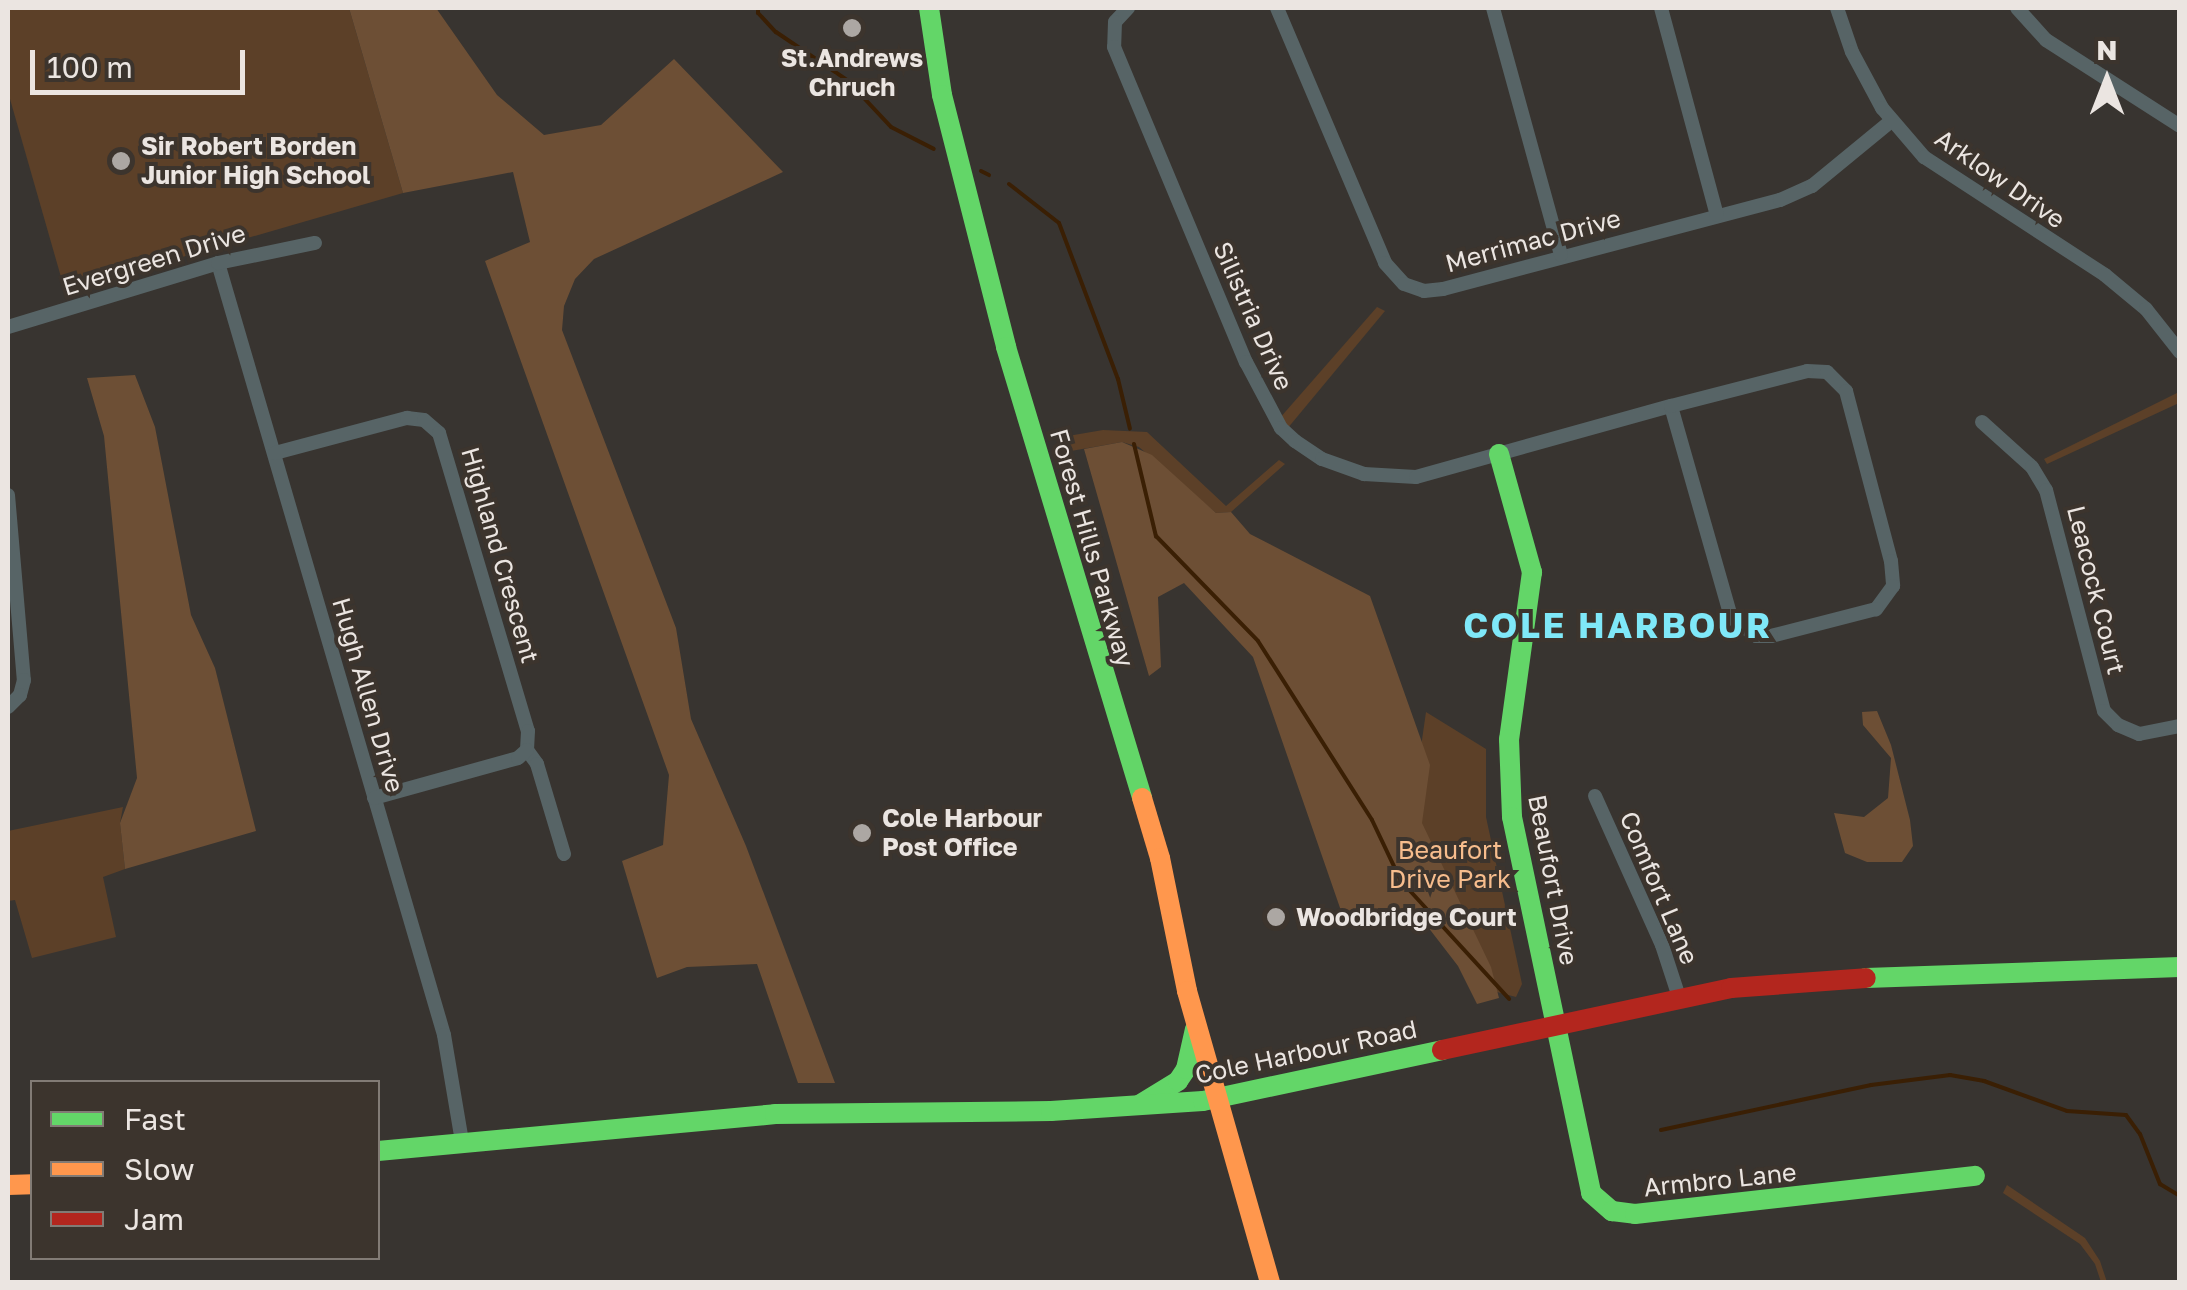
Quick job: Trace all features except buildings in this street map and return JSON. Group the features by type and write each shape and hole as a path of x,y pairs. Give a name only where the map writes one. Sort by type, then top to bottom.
{"main road":[{"name":"Forest Hills Parkway","path":"929,8 942,95 1006,347 1160,858 1196,1022 1270,1282"},
{"name":"Beaufort Drive","path":"1500,454 1532,572 1509,741 1510,798 1556,1022"},
{"name":"Cole Harbour Road","path":"380,1151 775,1114 1051,1111 1219,1099 1392,1064 1556,1022 1772,982 2180,966"},
{"path":"1139,1105 1178,1080 1186,1070 1196,1022"},
{"name":"Armbro Lane","path":"1556,1022 1587,1181 1595,1198 1612,1211 1635,1214 1975,1176"}],"street":[{"name":"Silistria Drive","path":"1128,8 1115,22 1114,47 1246,362 1281,428 1322,460 1386,478 1416,477 1671,406 1808,371 1834,376 1848,398 1892,561 1894,580 1888,598 1876,609 1772,636 1750,634 1738,626 1731,617 1671,406"},
{"name":"Merrimac Drive","path":"1277,8 1394,276 1417,289 1436,291 1780,200 1812,186 1891,122"},
{"path":"1492,8 1561,255"},
{"path":"1661,8 1716,215"},
{"name":"Arklow Drive","path":"1837,8 1852,52 1891,122 1924,157 2126,291 2156,320 2180,352"},
{"path":"2016,8 2046,40 2180,126"},
{"name":"Evergreen Drive","path":"8,327 218,263 316,243"},
{"name":"Hugh Allen Drive","path":"218,263 444,1035 462,1141"},
{"name":"Highland Crescent","path":"276,453 406,418 424,420 436,429 528,731 527,750 537,764 564,854"},
{"name":"Leacock Court","path":"1982,422 2032,467 2046,490 2104,710 2118,725 2139,734 2180,726"},
{"path":"8,495 24,680 20,695 8,707"},
{"path":"374,798 518,758 527,750"},
{"name":"Comfort Lane","path":"1596,796 1662,945 1680,997"}],"green space":[{"path":"8,8 349,8 403,193 65,291 8,92"},
{"path":"1377,307 1385,311 1287,429 1279,419"},
{"path":"2179,392 2179,403 2047,464 2044,459"},
{"path":"1103,430 1147,432 1226,506 1279,460 1285,464 1231,512 1216,513 1139,447 1122,442 1071,451 1068,436"},
{"name":"Beaufort Drive Park","path":"1426,712 1486,749 1486,817 1522,984 1516,997 1497,992 1402,880"},
{"path":"123,807 120,823 125,869 103,877 116,937 32,958 15,900 8,901 8,831"},
{"path":"2007,1185 2085,1238 2100,1261 2107,1282 2101,1282 2095,1264 2080,1244 2003,1193"}],"shaded area":[{"path":"349,8 436,8 497,95 544,135 601,125 674,59 783,172 594,259 575,279 564,306 562,330 676,628 691,719 746,846 835,1083 798,1083 757,964 687,967 657,978 622,861 663,845 669,775 485,261 530,242 513,172 403,193"},
{"path":"135,375 155,427 191,615 215,668 256,831 125,869 120,823 137,778 104,436 87,378"},
{"path":"1122,442 1152,455 1216,513 1231,512 1250,534 1370,596 1430,765 1422,823 1491,967 1499,998 1477,1004 1458,966 1411,905 1347,928 1253,657 1184,583 1158,597 1161,667 1149,676 1084,449"},
{"path":"1877,711 1891,745 1910,820 1913,846 1902,862 1867,862 1845,853 1834,813 1864,817 1888,798 1891,758 1863,725 1862,712"}],"waterway":[{"path":"758,8 776,32 847,80 891,127 934,149"},
{"path":"981,171 989,175"},
{"path":"1009,184 1059,223 1118,379 1130,429"},
{"path":"1134,444 1156,536 1258,641 1372,820 1401,881 1509,999"},
{"path":"1661,1130 1871,1085 1950,1075 1984,1081 2067,1111 2126,1115 2140,1134 2160,1184 2180,1196"}],"traffic: fast":[{"path":"929,8 942,95 1006,347 1142,798"},
{"path":"1499,454 1532,572 1509,739 1512,817 1591,1193 1612,1211 1635,1214 1975,1176"},
{"path":"1866,978 2180,967"},
{"path":"1139,1105 1178,1081 1186,1069 1195,1029"},
{"path":"380,1151 775,1114 1051,1111 1203,1101 1442,1050"}],"traffic: slow":[{"path":"1142,798 1160,858 1187,991 1270,1282"},
{"path":"8,1185 30,1184"}],"traffic: jam":[{"path":"1442,1050 1731,988 1866,978"}],"place":[{"name":"St.Andrews Chruch","path":"852,28"},
{"name":"Sir Robert Borden Junior High School","path":"121,161"},
{"name":"Cole Harbour Post Office","path":"862,833"},
{"name":"Woodbridge Court","path":"1276,917"}],"district":[{"name":"COLE HARBOUR","path":"1618,625"}]}
